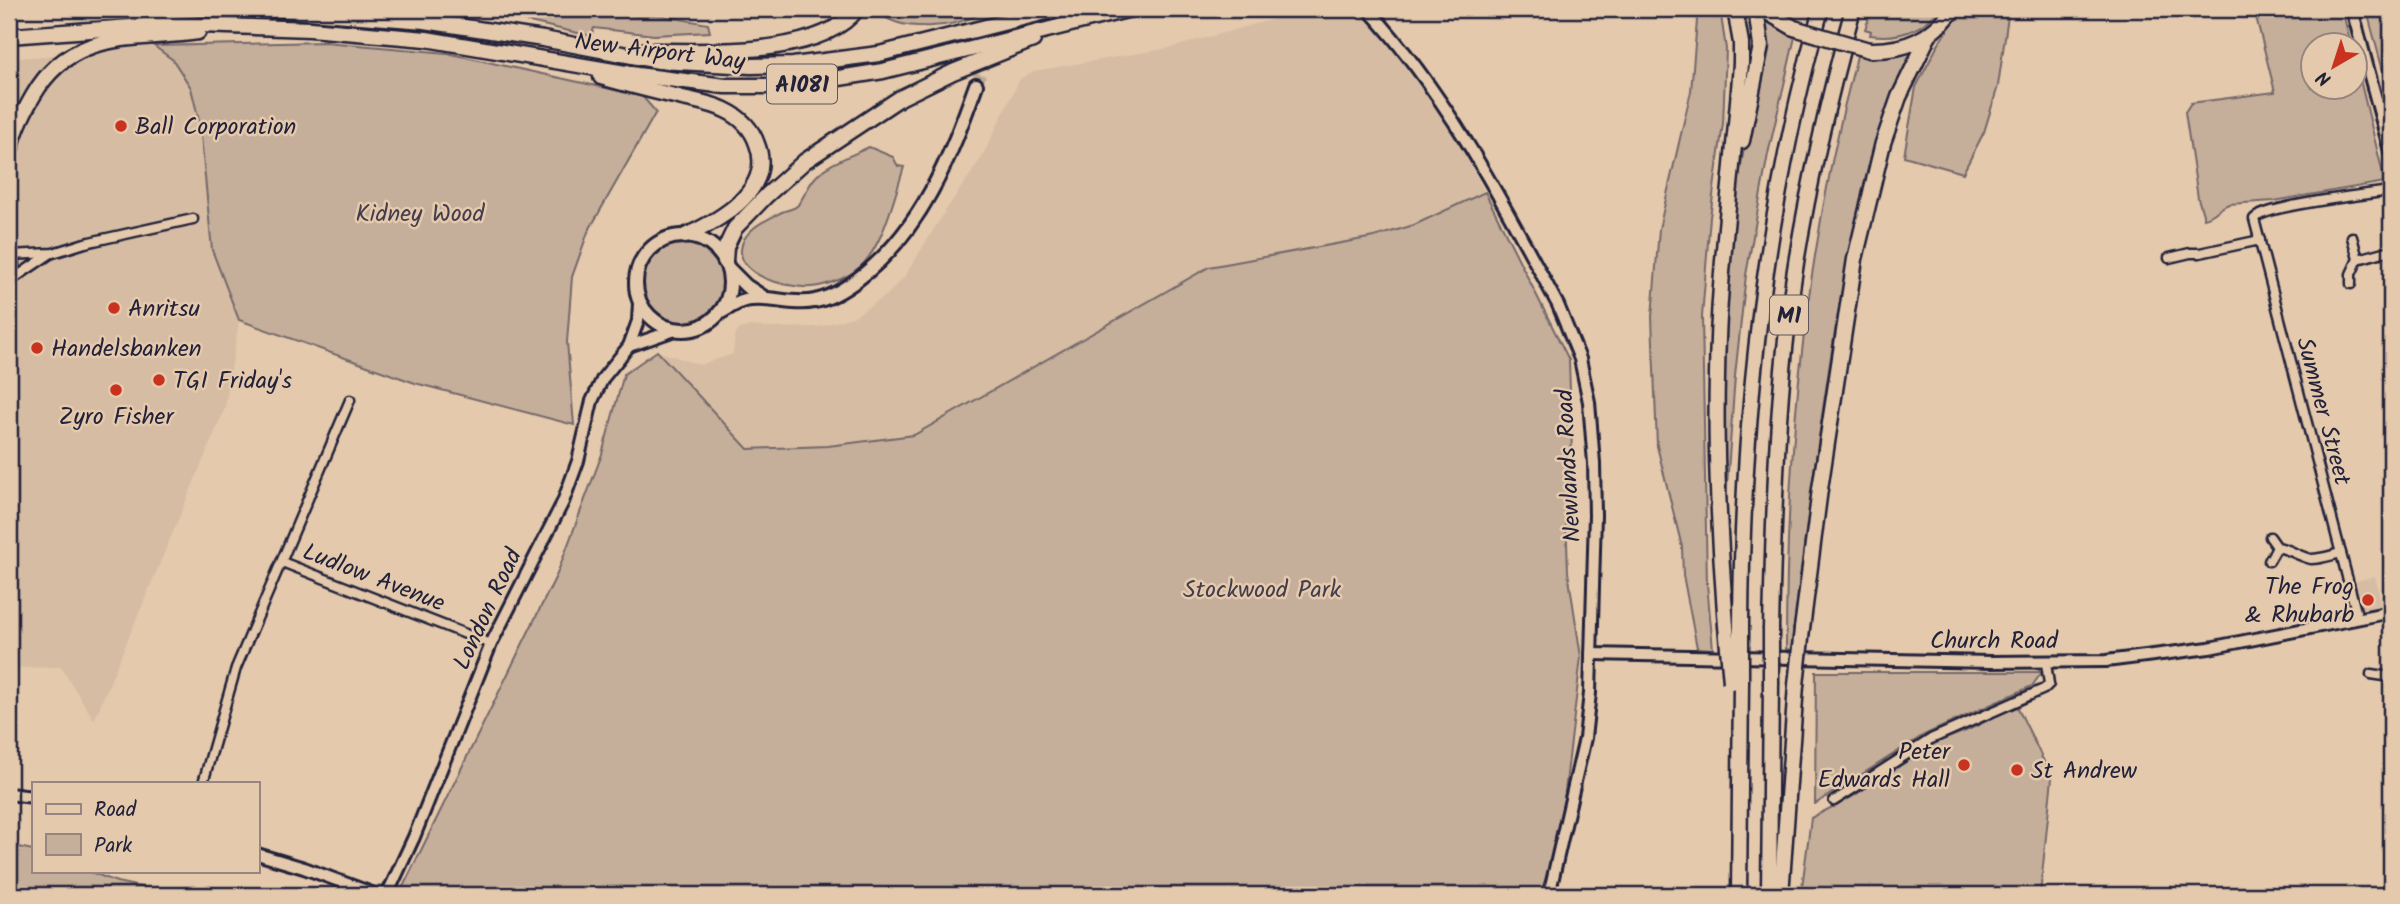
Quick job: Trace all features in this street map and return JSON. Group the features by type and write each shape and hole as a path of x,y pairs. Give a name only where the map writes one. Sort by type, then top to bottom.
{"highway":[{"path":"9,20 197,9"},
{"name":"New Airport Way","path":"270,9 325,11 425,21 659,61 751,66 793,65 892,51 1059,9"},
{"name":"A1081","path":"600,51 746,50 791,44 823,34 838,26 857,9"},
{"name":"New Airport Way","path":"9,36 172,24 245,25 370,33 426,39 637,75 725,86 769,86 808,83 883,71 1131,9"},
{"path":"1735,9 1741,43 1741,63 1720,294 1717,376 1718,509 1726,626 1736,682 1732,794 1739,895"},
{"path":"1730,197 1760,58 1759,9"},
{"path":"1759,9 1794,28 1868,50 1899,48 1930,33 1941,25 1954,9"},
{"name":"M1","path":"1736,682 1741,626 1744,476 1754,357 1780,180 1806,60 1821,9"},
{"name":"M1","path":"1769,895 1774,498 1784,359 1796,264 1823,127 1853,9"},
{"name":"A1081","path":"9,156 15,132 36,90 59,62 74,51 112,41 245,25"},
{"name":"A1081","path":"726,265 726,247 735,228 805,160 923,85 1067,25"},
{"path":"1782,895 1802,629 1856,259 1882,143 1899,97 1930,33"},
{"name":"A1081","path":"532,57 631,86 712,105 726,110 746,125 759,149 760,164 753,185 724,216 685,236"}],"main road":[{"path":"766,300 746,285 708,243 685,236 671,237 659,242 640,262 636,275 639,303 648,316 660,325 675,330 700,327 745,300 815,301 845,289 887,254 937,183 976,85"},
{"path":"721,312 728,298 730,283 726,265"}],"street":[{"name":"Newlands Road","path":"1368,9 1426,79 1462,133 1558,305 1580,359 1590,402 1594,463 1591,654 1585,738 1549,895"},
{"path":"2352,9 2391,155"},
{"name":"Summer Street","path":"2358,619 2254,219 2257,215 2298,205 2391,191"},
{"path":"10,282 14,270 9,254 52,253 88,242 193,219"},
{"path":"2351,284 2351,274 2358,259 2352,237"},
{"path":"2169,258 2260,240"},
{"path":"2358,259 2391,250"},
{"path":"10,282 52,253"},
{"name":"London Road","path":"387,895 414,837 491,644 568,490 597,389 611,366 629,346 638,321 639,303"},
{"path":"629,346 675,330"},
{"name":"Ludlow Avenue","path":"203,782 236,668 350,400"},
{"path":"2270,537 2277,547 2312,559 2341,553"},
{"path":"2269,561 2277,547"},
{"name":"Ludlow Avenue","path":"282,562 491,644"},
{"name":"Church Road","path":"1591,654 2046,663 2106,661 2172,654 2391,612"},
{"path":"1833,801 1931,739 2044,689 2049,684 2046,663"},
{"path":"2371,674 2391,677"},
{"path":"9,794 32,797"},
{"path":"259,856 304,868 377,895"}],"shaded area":[{"path":"1294,9 1358,9 1372,23 1447,121 1485,192 1433,227 1209,267 914,435 828,446 748,449 657,351 700,365 733,354 735,335 740,329 750,326 818,327 853,317 886,296 905,276 981,159 1020,79 1034,71 1170,48 1288,15"},
{"path":"154,46 173,60 191,88 200,125 212,250 239,320 225,408 94,720 61,667 9,668 9,59"},
{"path":"2375,576 2382,607 2360,611 2353,582"}],"green space":[{"path":"450,9 601,9 708,24 710,32 654,35 594,28 591,36 477,10"},
{"path":"879,9 958,9 979,14 956,23 915,26 889,19 879,13"},
{"path":"1698,9 1720,9 1726,49 1723,124 1710,217 1702,317 1707,584 1713,649 1697,648 1683,575 1682,547 1657,446 1652,317 1659,229 1691,91"},
{"path":"1872,9 1940,9 1925,23 1909,32 1880,36 1870,35 1871,31 1865,29"},
{"path":"1963,9 2009,9 1998,86 1984,132 1963,173 1904,156 1916,87 1940,41"},
{"path":"2254,9 2342,9 2348,32 2298,32 2298,102 2365,102 2385,182 2274,201 2229,204 2204,218 2198,198 2185,112 2191,103 2275,92"},
{"path":"2391,9 2391,74 2384,75 2368,15"},
{"path":"1761,16 1795,37 1768,154 1746,275 1725,513 1722,355 1734,206 1765,49"},
{"name":"Kidney Wood","path":"325,42 447,53 642,96 656,112 588,232 572,277 567,342 574,425 415,383 239,320 212,250 200,125 191,88 173,60 154,46"},
{"path":"1915,49 1887,109 1867,172 1852,236 1826,389 1791,650 1786,649 1790,499 1802,350 1824,202 1839,129 1857,56"},
{"path":"869,147 893,157 898,166 904,167 886,224 864,263 842,279 810,287 771,281 749,269 741,250 750,231 769,218 797,206 819,173"},
{"name":"Stockwood Park","path":"1485,192 1569,360 1572,453 1566,513 1568,572 1581,657 1558,850 1539,895 399,895 557,574 602,454 624,374 657,351 748,449 828,446 914,435 1209,267 1374,237 1414,225"},
{"path":"683,240 699,243 713,252 722,266 725,282 722,298 713,312 699,321 683,324 667,321 653,312 644,298 641,282 644,266 653,252 667,243"},
{"path":"1816,672 2042,672 2032,686 1924,735 1815,804"},
{"path":"2017,706 2052,778 2040,895 1801,895 1811,818 1852,797 1935,743"},
{"path":"9,845 32,850 32,872 91,872 117,882 178,895 9,895"}],"tunnel":[{"path":"976,85 1006,9"}],"place":[{"name":"Ball Corporation","path":"121,126"},
{"name":"Anritsu","path":"114,308"},
{"name":"Handelsbanken","path":"37,348"},
{"name":"TGI Friday's","path":"159,380"},
{"name":"Zyro Fisher","path":"116,390"},
{"name":"The Frog & Rhubarb","path":"2368,600"},
{"name":"Peter Edwards Hall","path":"1964,765"},
{"name":"St Andrew","path":"2017,770"}]}
